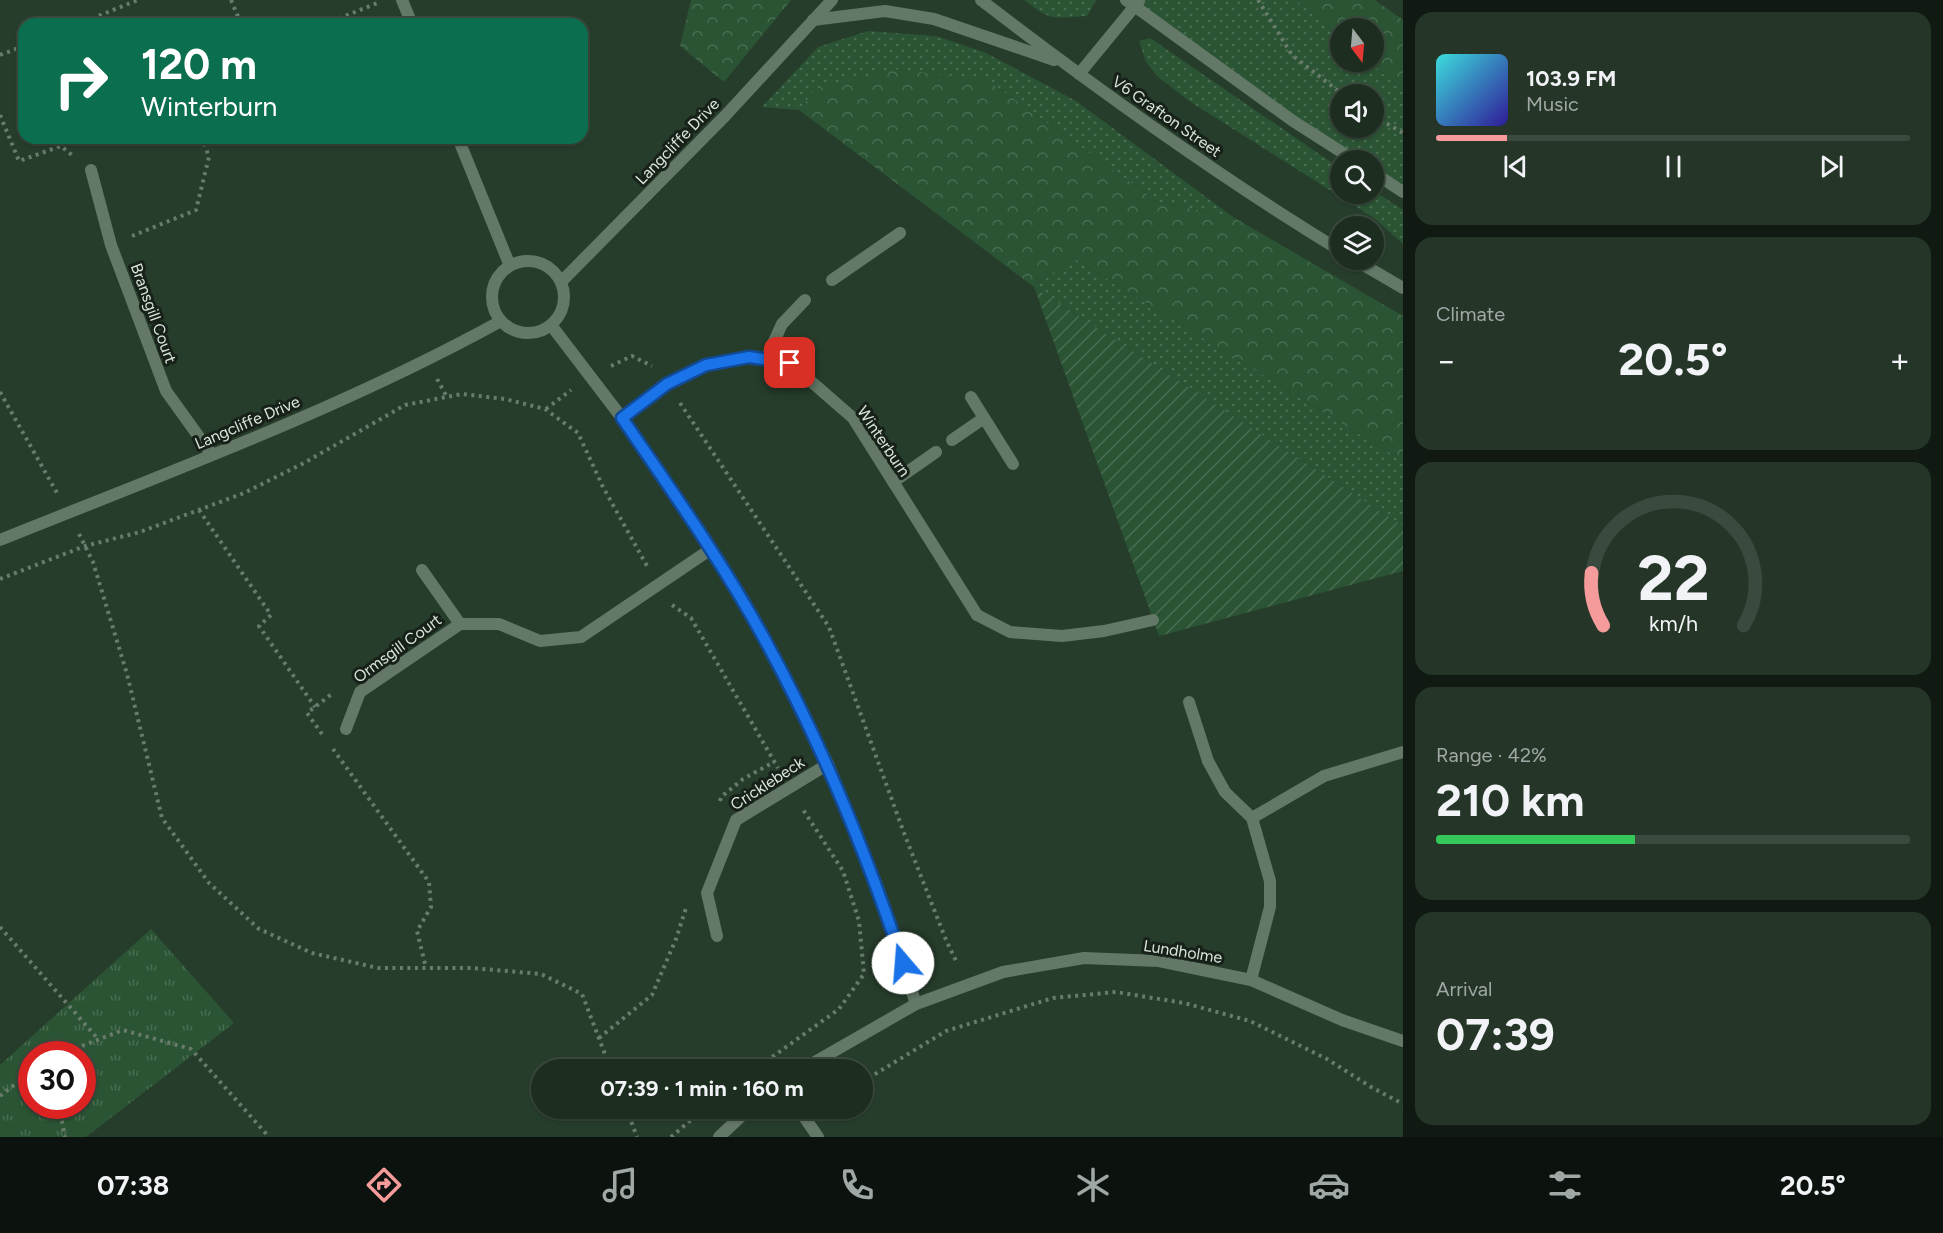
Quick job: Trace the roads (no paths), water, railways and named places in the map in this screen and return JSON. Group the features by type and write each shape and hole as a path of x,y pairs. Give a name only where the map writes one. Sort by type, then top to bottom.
{"street":[{"path":"402,0 410,18"},
{"path":"817,0 813,20 885,11 934,19 1064,64"},
{"name":"Langcliffe Drive","path":"561,282 725,116 831,0"},
{"name":"V6 Grafton Street","path":"981,0 1064,64 1269,207 1330,244"},
{"path":"1079,74 1133,2 1293,121 1338,150"},
{"path":"460,144 510,266"},
{"name":"Bransgill Court","path":"91,170 111,245 166,391 212,455"},
{"path":"1384,180 1403,192"},
{"path":"832,280 900,233"},
{"path":"525,261 536,262 547,266 561,282 564,305 559,316 542,331 520,333 501,321 495,311 492,300 493,289 497,278 510,266 525,261"},
{"path":"1372,270 1403,288"},
{"path":"766,359 782,324 805,300"},
{"name":"Langcliffe Drive","path":"0,540 358,394 458,345 501,321"},
{"path":"551,325 622,418 711,549 765,640 828,764 876,883 916,1004"},
{"name":"Winterburn","path":"622,418 667,384 706,365 749,357 790,363 853,418 977,615 1010,632 1062,636 1104,631 1153,620"},
{"path":"970,398 1013,464"},
{"path":"952,440 984,417"},
{"path":"893,482 936,452"},
{"name":"Ormsgill Court","path":"346,729 360,692 460,624 499,624 540,641 581,636 711,549"},
{"path":"422,570 460,624"},
{"path":"1189,702 1208,761 1226,792 1252,818 1270,881 1270,908 1251,980"},
{"path":"1252,818 1324,776 1403,752"},
{"name":"Cricklebeck","path":"717,936 707,893 736,820 828,764"},
{"name":"Lundholme","path":"820,1059 916,1004 1003,972 1084,958 1159,961 1251,980 1342,1020 1403,1041"},
{"path":"719,1137 738,1119"},
{"path":"806,1119 818,1137"}]}
